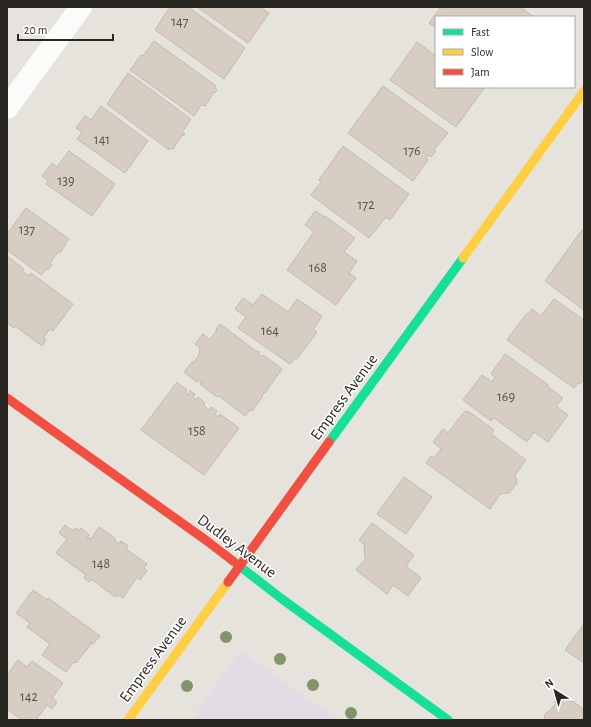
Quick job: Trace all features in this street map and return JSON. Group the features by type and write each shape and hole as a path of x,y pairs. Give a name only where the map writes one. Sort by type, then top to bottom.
{"street":[{"path":"7,108 81,7"},
{"name":"Empress Avenue","path":"128,720 584,91"},
{"name":"Dudley Avenue","path":"7,398 208,541 325,632 448,720"}],"shaded area":[{"path":"241,650 337,720 190,720"}],"building":[{"path":"170,7 188,7 245,48 224,79 155,30"},
{"path":"197,7 260,7 269,13 248,43"},
{"path":"441,7 520,7 533,16 435,16 435,27 429,23"},
{"path":"154,41 216,86 215,88 217,90 215,93 214,92 205,106 201,105 194,116 130,70"},
{"path":"417,42 435,55 435,88 484,88 456,127 390,80"},
{"path":"128,73 191,119 182,132 185,134 183,136 182,135 173,149 170,148 169,150 107,104"},
{"path":"383,86 448,133 434,150 436,151 431,157 428,155 426,158 428,160 413,181 348,133"},
{"path":"101,106 148,141 125,173 77,139 82,132 76,128 85,116 91,120"},
{"path":"343,146 409,194 390,220 386,217 369,238 311,195 321,182 319,180"},
{"path":"69,151 115,184 92,216 46,184 48,181 42,176 52,163 57,167"},
{"path":"26,208 69,239 65,243 66,244 60,253 58,252 50,263 52,265 41,275 7,250 7,234"},
{"path":"315,211 325,216 355,238 344,252 357,261 349,273 356,278 336,305 287,270 314,232 305,225"},
{"path":"582,230 584,232 584,310 545,281"},
{"path":"7,256 24,269 22,271 29,276 31,273 73,304 53,331 50,329 43,338 46,340 42,346 15,326 14,328 7,323"},
{"path":"262,294 288,312 297,299 322,316 313,330 317,332 297,359 295,358 290,364 238,328 246,317 235,309 243,298 253,305"},
{"path":"554,299 584,320 584,378 580,384 578,383 574,388 507,340 527,313 528,314 532,309 541,316"},
{"path":"220,324 256,351 260,352 258,354 262,357 263,355 282,369 265,393 264,392 263,396 252,411 250,410 245,416 219,396 217,397 200,384 202,383 198,380 197,382 184,372 199,355 200,348 195,344 203,334 209,339 211,338"},
{"path":"505,354 548,385 548,387 563,398 556,406 568,415 548,442 534,432 527,442 494,418 491,421 463,400 482,375 492,382 495,377 491,374"},
{"path":"177,382 187,390 185,392 188,395 190,391 195,394 193,397 196,400 198,397 205,403 203,405 209,410 211,407 217,411 215,414 218,417 220,414 239,428 204,475 141,430"},
{"path":"465,411 468,411 494,430 491,434 526,460 515,475 517,483 509,493 500,494 490,509 426,463 431,456 434,458 441,449 433,442 443,429 448,433"},
{"path":"404,477 432,497 406,534 377,514"},
{"path":"372,523 414,555 406,566 421,578 408,596 393,585 387,594 356,570 366,558 365,545 359,540"},
{"path":"65,525 73,531 75,528 79,530 81,528 89,535 87,537 91,539 99,527 115,538 114,540 120,544 121,541 128,546 126,549 147,564 144,568 147,571 140,580 137,577 123,598 118,595 115,597 91,579 89,582 84,578 86,575 56,553 67,539 59,533"},
{"path":"33,590 47,600 48,598 100,636 93,644 90,642 91,644 76,663 74,662 66,672 42,655 50,644 27,627 30,623 16,613"},
{"path":"584,624 584,663 565,650"},
{"path":"18,660 27,667 32,661 63,683 52,698 57,702 52,709 47,705 36,720 22,720 7,709 7,675"},
{"path":"563,693 584,710 584,720 543,720 545,717 544,716 556,703 554,702"}],"traffic: fast":[{"path":"329,442 463,258"},
{"path":"233,561 282,599 448,720"}],"traffic: slow":[{"path":"463,258 584,91"},
{"path":"128,720 228,582"}],"traffic: jam":[{"path":"7,398 233,561"},
{"path":"228,582 329,442"}]}
